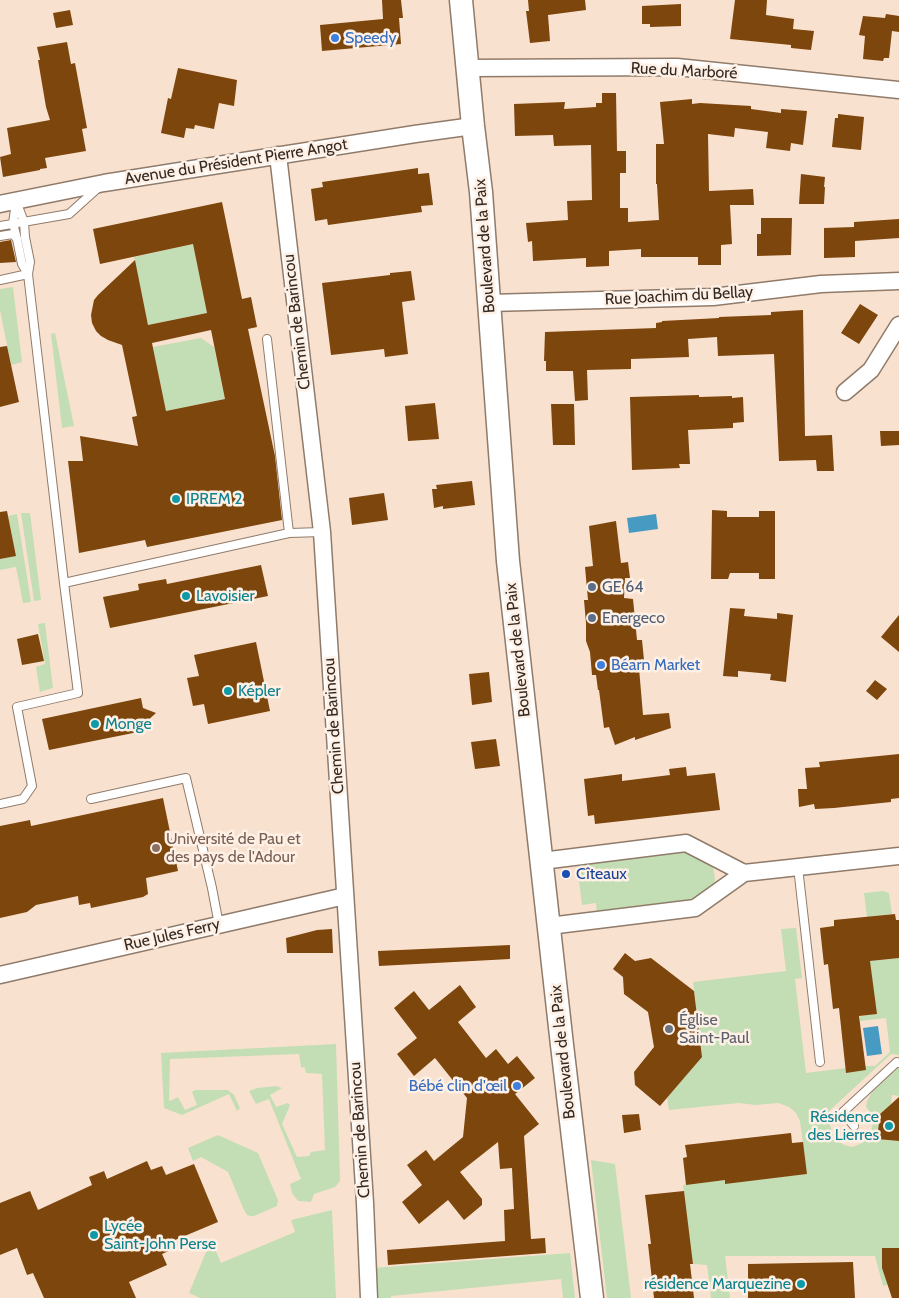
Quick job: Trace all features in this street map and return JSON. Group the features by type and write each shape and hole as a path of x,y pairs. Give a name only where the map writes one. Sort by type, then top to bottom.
{"main road":[{"name":"Boulevard de la Paix","path":"461,0 481,192 508,561 592,1298"}],"street":[{"name":"Rue du Marboré","path":"468,68 677,67 899,90"},
{"name":"Avenue du Président Pierre Angot","path":"8,202 104,183 473,126"},
{"name":"Chemin de Barincou","path":"278,155 322,532 365,1203 369,1298"},
{"name":"Rue Joachim du Bellay","path":"489,303 713,297 821,284 899,281"},
{"path":"845,392 871,370 899,325"},
{"path":"542,861 686,843 744,872"},
{"path":"549,926 695,908 744,872 899,856"},
{"name":"Rue Jules Ferry","path":"0,975 345,896"}],"lane":[{"path":"0,226 69,214 104,183"},
{"path":"0,804 23,799 32,786 17,707 78,693 28,274 30,262 24,222 8,202"},
{"path":"8,202 22,264 28,274"},
{"path":"0,236 13,234 17,239"},
{"path":"0,280 28,274"},
{"path":"267,339 289,533"},
{"path":"64,583 289,533 322,532"},
{"path":"91,799 186,778 219,924"},
{"path":"798,867 820,1062"},
{"path":"854,1126 843,1112 897,1062 899,1063"}],"green space":[{"path":"193,244 207,313 148,325 134,257"},
{"path":"13,287 22,362 11,365 0,310 0,289"},
{"path":"55,333 74,426 62,428 51,334"},
{"path":"201,338 214,347 225,399 166,411 153,347"},
{"path":"21,513 30,513 41,600 34,601"},
{"path":"17,514 31,602 23,603 16,567 0,570 0,559 16,555 8,516"},
{"path":"45,623 53,688 40,692 36,667 45,664 38,624"},
{"path":"684,852 695,853 712,865 715,880 712,889 699,900 597,915 596,903 582,905 577,864"},
{"path":"883,891 889,893 892,914 867,917 864,893"},
{"path":"796,928 802,978 795,979 806,1073 846,1068 847,1072 865,1070 865,1066 875,1066 890,1052 886,1018 860,1021 860,1016 876,1014 872,978 862,962 899,958 899,1055 891,1054 829,1111 828,1119 833,1135 844,1145 852,1147 867,1139 871,1134 874,1117 866,1107 867,1101 872,1092 899,1067 899,1096 892,1095 891,1104 880,1114 877,1139 899,1141 899,1248 882,1248 887,1282 887,1285 883,1286 875,1256 725,1256 730,1298 711,1298 707,1265 693,1264 683,1185 725,1180 725,1183 807,1174 800,1121 796,1113 789,1107 778,1103 756,1105 739,1103 669,1110 667,1098 702,1056 693,982 786,971 781,929"},
{"path":"336,1044 340,1181 335,1187 314,1194 311,1202 298,1201 292,1193 290,1184 301,1179 269,1099 256,1104 249,1091 276,1086 282,1088 270,1095 276,1107 288,1103 290,1105 282,1124 297,1157 309,1156 311,1152 325,1150 322,1074 306,1073 305,1068 301,1067 299,1054 170,1059 170,1101 178,1097 185,1110 197,1105 192,1092 195,1090 228,1090 234,1095 240,1108 237,1111 229,1094 182,1115 164,1108 161,1053"},
{"path":"218,1135 258,1153 278,1200 277,1206 254,1216 247,1215 228,1172 201,1157 193,1161 188,1148"},
{"path":"591,1160 615,1164 631,1298 607,1298"},
{"path":"332,1210 336,1298 200,1298 189,1293 206,1252 215,1249 221,1263 295,1232 291,1220"},
{"path":"570,1253 575,1298 563,1298 561,1279 391,1296 391,1298 374,1298 373,1268"}],"water":[{"path":"656,514 658,529 629,533 627,518"},
{"path":"878,1026 882,1054 867,1056 863,1028"}],"building":[{"path":"382,0 401,0 403,18 399,18 401,44 322,51 320,25 383,19"},
{"path":"528,0 585,0 586,10 548,15 550,41 530,43 526,11 529,11"},
{"path":"735,0 767,0 766,15 794,19 793,29 814,31 811,50 791,48 791,45 730,39"},
{"path":"681,4 681,26 650,27 650,24 642,24 642,6"},
{"path":"70,10 73,25 56,28 53,13"},
{"path":"886,14 899,16 899,32 892,31 889,58 884,58 883,61 863,59 865,36 859,35 863,16 885,18"},
{"path":"67,42 71,64 75,63 87,128 82,129 86,151 45,158 47,168 3,177 0,157 11,154 7,128 50,120 46,107 37,47"},
{"path":"178,68 237,80 234,106 219,103 214,129 195,125 194,129 186,128 184,138 161,133 168,98 171,99"},
{"path":"602,93 616,93 617,151 626,151 626,173 620,173 620,208 628,208 628,222 659,220 656,184 656,144 664,144 660,102 692,99 692,104 751,106 751,109 781,113 781,109 807,111 803,145 791,143 790,151 766,148 768,132 735,128 734,137 708,134 709,191 753,189 754,205 730,205 732,244 721,245 721,265 698,265 698,257 641,257 641,249 609,251 609,266 586,267 586,258 533,261 532,241 528,242 526,223 568,220 567,201 592,200 591,145 554,146 553,135 515,136 514,104 565,102 564,109 596,107 596,103 602,103"},
{"path":"838,114 864,117 861,150 832,147 835,118 838,118"},
{"path":"418,168 418,174 429,173 433,205 421,206 422,212 328,225 327,219 315,221 311,189 323,187 322,182"},
{"path":"801,174 825,177 824,204 799,204"},
{"path":"222,202 242,299 251,297 257,327 248,329 275,456 282,520 147,547 145,540 79,553 68,461 83,461 80,436 138,446 132,417 137,416 122,345 108,340 96,331 91,315 94,300 135,260 148,325 207,313 193,244 100,264 93,229","holes":["211,330 225,399 166,411 152,343"]},
{"path":"761,218 792,218 791,255 757,256 757,234 761,234"},
{"path":"899,219 899,238 855,241 855,257 824,258 824,228 854,227 854,222"},
{"path":"11,240 16,262 0,263 0,242"},
{"path":"411,271 415,300 402,302 408,354 385,357 384,349 331,355 322,283"},
{"path":"860,304 878,315 859,344 841,333"},
{"path":"803,310 805,436 832,435 834,471 817,471 816,460 779,461 774,354 718,356 717,337 688,339 689,357 631,359 631,369 587,370 588,400 575,401 573,371 546,371 546,361 544,361 545,332 656,328 656,323 662,321 771,315 771,312"},
{"path":"7,346 19,402 0,407 0,347"},
{"path":"699,395 699,397 743,397 744,422 733,423 733,428 688,430 690,464 679,464 680,468 632,470 630,397"},
{"path":"435,403 439,439 408,441 405,406"},
{"path":"551,404 574,404 575,445 553,445"},
{"path":"880,431 899,431 899,445 881,446"},
{"path":"472,481 475,505 443,509 443,506 434,508 432,489 437,489 436,485"},
{"path":"384,493 388,520 352,525 349,498"},
{"path":"712,510 727,511 727,517 759,517 759,511 775,511 775,579 759,579 759,573 730,573 728,579 711,579"},
{"path":"7,511 16,556 0,559 0,512"},
{"path":"616,521 621,563 628,562 630,578 625,578 624,598 633,599 637,640 642,640 644,660 639,660 639,668 643,715 669,713 671,728 635,740 635,737 615,745 609,727 604,728 596,675 592,675 590,652 586,641 584,600 588,600 585,567 593,566 589,526"},
{"name":"Lavoisier","path":"261,565 268,596 110,628 103,597 139,590 138,584 166,579 167,584"},
{"path":"730,608 745,609 744,616 777,619 777,613 793,615 786,682 770,680 771,674 738,671 738,677 723,676"},
{"path":"899,615 899,652 881,637"},
{"path":"38,634 44,661 22,665 17,639"},
{"name":"Képler","path":"256,642 270,711 208,724 204,704 193,706 187,678 199,676 194,655"},
{"path":"489,672 492,702 472,705 469,674"},
{"path":"875,680 887,689 877,700 866,691"},
{"name":"Monge","path":"141,698 143,708 156,713 146,722 148,730 49,750 42,719"},
{"path":"496,739 500,766 475,769 471,742"},
{"path":"899,754 899,798 891,799 891,802 834,808 815,809 814,804 799,807 798,789 807,789 805,768 820,767 819,762"},
{"path":"686,767 687,776 715,773 720,810 595,824 594,815 588,816 584,779 622,774 622,781 670,775 669,769"},
{"path":"163,798 178,871 146,878 148,894 143,897 91,908 90,903 79,905 78,896 36,905 27,912 0,918 0,826 30,820 31,826"},
{"path":"895,914 896,920 899,920 899,958 870,961 877,1014 859,1016 866,1070 846,1073 839,1008 833,1009 828,964 824,965 820,928 834,926 834,920"},
{"path":"332,929 333,953 287,953 286,938 317,930"},
{"path":"510,945 510,959 379,966 378,951"},
{"name":"Église Saint-Paul","path":"625,953 635,961 651,958 694,991 702,1057 660,1106 635,1085 634,1072 654,1047 648,1012 624,994 623,977 613,969"},
{"path":"460,985 476,1007 458,1022 486,1058 496,1049 508,1064 517,1056 535,1078 515,1094 539,1124 524,1136 531,1239 545,1238 546,1253 388,1265 387,1250 505,1241 504,1210 514,1209 512,1168 500,1169 498,1142 460,1172 482,1199 482,1205 464,1220 448,1200 419,1224 402,1202 422,1185 407,1165 426,1150 434,1161 463,1137 467,1098 435,1058 414,1076 397,1054 417,1038 394,1008 414,991 429,1010"},
{"name":"Résidence des Lierres","path":"899,1097 899,1141 877,1139 880,1114"},
{"path":"639,1114 641,1130 624,1133 622,1115"},
{"path":"791,1133 792,1143 803,1142 807,1174 725,1184 725,1180 686,1185 683,1158 687,1157 685,1145"},
{"name":"Lycée Saint-John Perse","path":"147,1161 151,1170 162,1166 166,1175 194,1164 218,1222 168,1243 171,1250 162,1254 167,1265 129,1282 136,1298 44,1298 33,1273 27,1275 17,1248 0,1255 0,1203 30,1191 38,1210 92,1185 89,1177 104,1171 107,1179"},
{"path":"684,1191 693,1264 690,1264 694,1298 654,1298 648,1244 651,1244 645,1195"},
{"path":"882,1248 899,1248 899,1298 892,1298 882,1268"},
{"name":"résidence Marquezine","path":"853,1262 855,1298 748,1298 748,1264"}],"place":[{"name":"Speedy","path":"335,38"},
{"name":"IPREM 2","path":"176,499"},
{"name":"GE 64","path":"592,587"},
{"name":"Lavoisier","path":"186,596"},
{"name":"Energeco","path":"592,618"},
{"name":"Béarn Market","path":"601,665"},
{"name":"Képler","path":"228,691"},
{"name":"Monge","path":"95,724"},
{"name":"Université de Pau et des pays de l'Adour","path":"156,848"},
{"name":"Cîteaux","path":"566,874"},
{"name":"Église Saint-Paul","path":"669,1029"},
{"name":"Bébé clin d'œil","path":"517,1086"},
{"name":"Résidence des Lierres","path":"889,1126"},
{"name":"Lycée Saint-John Perse","path":"94,1235"},
{"name":"résidence Marquezine","path":"801,1284"}]}
